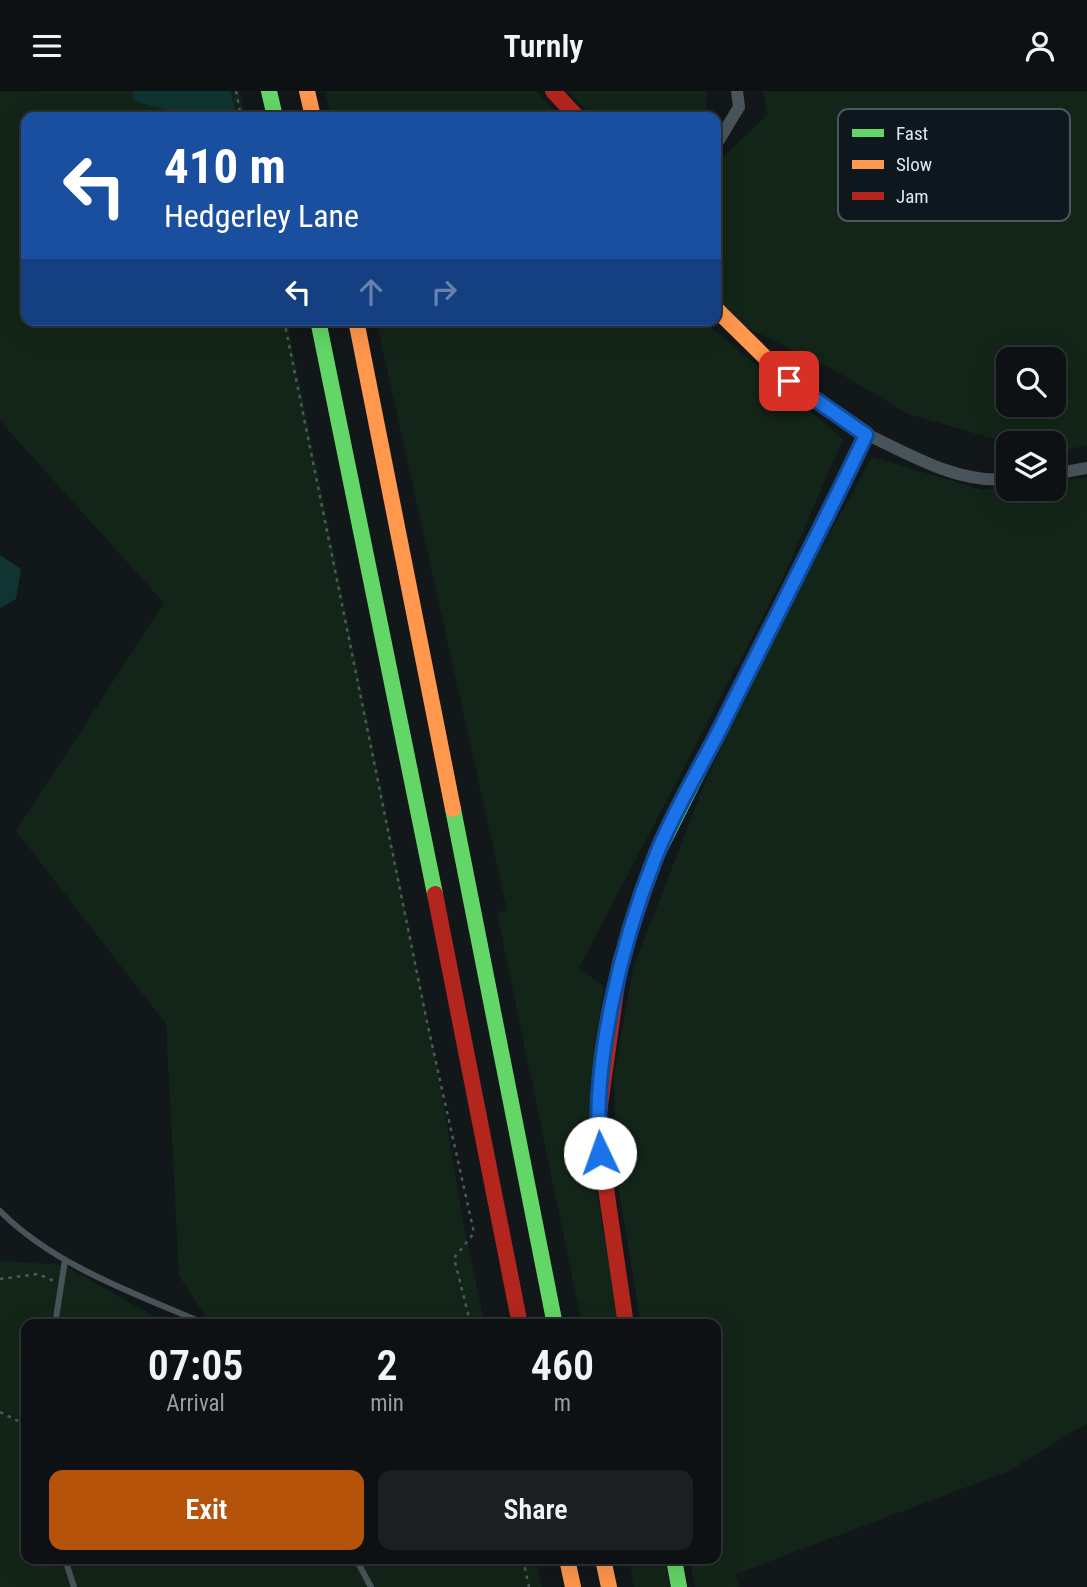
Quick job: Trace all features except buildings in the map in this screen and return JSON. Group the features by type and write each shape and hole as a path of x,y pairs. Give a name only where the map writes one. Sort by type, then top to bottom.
{"main road":[{"path":"269,91 274,112"},
{"path":"307,91 312,112"},
{"path":"553,91 572,112"},
{"path":"625,1319 597,1128 601,1079 620,962 656,856 818,538 866,435 789,381 721,314"},
{"path":"319,326 397,694 449,976 519,1319"},
{"path":"357,326 554,1319"},
{"path":"568,1564 573,1587"},
{"path":"604,1564 608,1587"},
{"path":"675,1564 679,1587"}],"street":[{"path":"721,137 739,107 737,91"},
{"path":"866,435 939,468 985,481 996,480"},
{"path":"1066,472 1087,468"}],"lane":[{"path":"0,1211 23,1234 65,1260 195,1319"},
{"path":"56,1319 65,1260"},
{"path":"67,1564 74,1587"},
{"path":"359,1564 371,1587"}],"path":[{"path":"236,91 240,112"},
{"path":"285,326 422,996 474,1233 454,1258 469,1319"},
{"path":"0,1279 38,1274 62,1284"},
{"path":"0,1412 21,1422"},
{"path":"524,1564 529,1587"}],"shaded area":[{"path":"0,91 240,91 245,112 21,112 21,326 288,326 436,1060 464,1227 484,1319 207,1319 179,1276 166,1024 16,831 164,603 0,421"},
{"path":"133,91 230,91 236,112 165,112 163,109 133,100"},
{"path":"325,91 536,91 556,112 330,112"},
{"path":"567,91 707,91 706,112 588,112"},
{"path":"762,91 1087,91 1087,445 1066,450 1066,431 996,431 996,440 908,414 836,371 729,319 721,305 721,159 768,114"},
{"path":"377,326 710,326 843,439 782,580 579,968 604,987 596,1036 593,1168 618,1319 581,1319 497,913 507,910"},
{"path":"872,457 983,490 996,488 996,501 1066,501 1066,480 1087,477 1087,1423 1009,1471 736,1574 739,1587 695,1587 690,1564 721,1564 721,1319 640,1319 616,1174 614,1076 633,968 706,780 781,621"},
{"path":"0,555 21,569 16,599 0,608"},
{"path":"0,1261 64,1265 158,1319 21,1319 21,1564 537,1564 542,1587 0,1587"},
{"path":"630,1564 666,1564 670,1587 634,1587"}],"traffic: fast":[{"path":"269,91 274,112"},
{"path":"319,326 435,894"},
{"path":"649,876 656,856 843,483"},
{"path":"453,809 554,1319"},
{"path":"675,1564 679,1587"}],"traffic: slow":[{"path":"307,91 312,112"},
{"path":"721,314 789,381 866,434 843,483"},
{"path":"357,326 453,809"},
{"path":"568,1564 573,1587"},
{"path":"604,1564 609,1587"}],"traffic: jam":[{"path":"553,91 572,112"},
{"path":"625,1319 597,1127 620,962 649,876"},
{"path":"435,894 519,1319"}],"route":[{"path":"600,1153 597,1128 601,1079 620,962 656,856 818,538 866,435 789,381"}]}
